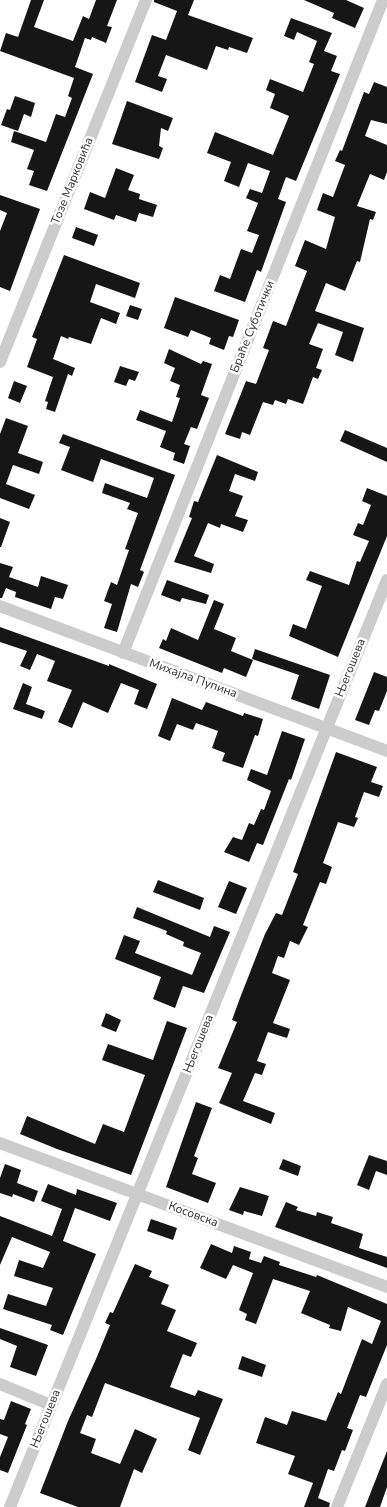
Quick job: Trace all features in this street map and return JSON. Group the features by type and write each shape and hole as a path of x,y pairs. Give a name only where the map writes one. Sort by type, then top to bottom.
{"street":[{"name":"Тозе Марковића","path":"0,362 146,0"},
{"name":"Браће Суботички","path":"123,653 383,0"},
{"name":"Његошева","path":"10,1507 139,1195 387,580"},
{"name":"Михајла Пупина","path":"0,606 387,751"},
{"name":"Косовска","path":"0,1143 387,1287"},
{"path":"0,1384 51,1405"},
{"path":"337,1507 387,1384"}],"building":[{"path":"31,0 44,0 34,27 73,41 83,16 89,19 96,0 117,0 107,26 112,27 106,43 92,37 91,40 85,38 75,67 93,74 47,191 29,185 34,171 27,169 34,150 11,142 14,131 46,142 56,114 65,117 72,98 68,96 74,78 0,51 6,33 18,37"},
{"path":"154,0 194,0 188,15 253,38 247,53 229,47 228,50 216,46 207,70 166,55 158,76 167,79 162,92 135,82 152,35 166,40 177,11 154,2"},
{"path":"304,0 346,0 364,8 355,28 332,18 334,13"},
{"path":"291,18 332,33 324,51 337,56 331,71 340,74 296,181 286,177 278,199 286,202 261,272 257,270 245,302 214,291 220,275 230,279 241,249 252,253 259,235 247,231 258,203 246,198 250,189 262,193 270,171 248,163 239,187 224,181 231,162 207,153 215,132 273,155 289,116 270,108 275,94 266,90 270,79 303,92 314,64 309,62 317,41 297,32 294,40 284,36"},
{"path":"374,82 387,87 387,124 371,120 365,136 387,145 387,172 384,180 370,174 357,206 376,212 373,220 370,219 360,262 357,261 345,291 326,283 315,311 364,328 353,362 335,355 343,332 318,323 309,344 323,349 316,368 322,370 318,379 313,377 303,404 288,399 286,404 275,400 273,405 263,402 250,435 242,432 240,439 225,434 246,381 256,384 269,350 263,348 273,321 286,326 307,271 295,266 305,240 326,249 335,217 317,210 323,193 333,197 345,165 335,161 340,150 342,151 364,92 369,94"},
{"path":"15,96 35,103 31,117 24,114 18,131 1,125 7,109 10,110"},
{"path":"127,101 173,118 168,131 161,128 159,146 163,148 159,159 112,144"},
{"path":"116,168 134,175 128,190 140,194 139,199 157,205 153,217 139,213 136,222 116,215 114,220 84,209 90,192 105,198"},
{"path":"0,195 40,209 10,291 0,287 0,231 7,213 0,210"},
{"path":"76,227 98,235 94,246 72,238"},
{"path":"64,255 140,283 135,298 96,284 90,302 120,313 116,324 101,318 91,344 61,336 53,359 75,368 72,376 68,374 55,412 46,409 48,402 45,401 53,377 27,367 37,339 32,337"},
{"path":"175,297 239,320 233,337 229,336 224,350 209,344 211,338 191,330 188,337 164,328"},
{"path":"130,305 142,309 138,320 126,316"},
{"path":"169,349 201,364 203,361 212,364 201,395 209,398 197,429 191,427 184,444 190,446 184,464 173,460 175,453 160,447 166,431 136,420 140,410 172,422 180,398 176,397 180,385 170,381 175,368 164,363"},
{"path":"120,366 139,372 135,381 129,379 126,386 114,382"},
{"path":"14,381 27,386 20,403 8,398"},
{"path":"6,418 28,426 18,453 43,462 39,474 13,465 6,484 35,495 29,509 0,498 0,434"},
{"path":"345,430 387,448 387,462 340,441"},
{"path":"63,434 175,475 140,570 144,572 138,587 131,584 117,632 104,628 112,604 104,601 111,582 117,585 129,550 125,549 138,513 127,509 130,503 102,493 105,483 147,498 154,478 101,459 93,482 61,470 70,447 59,443"},
{"path":"217,455 258,472 255,481 235,474 229,491 243,496 235,516 248,520 243,532 221,524 220,528 208,523 194,556 214,564 211,573 174,562 192,518 189,517 194,501 198,502"},
{"path":"367,488 387,496 387,536 338,657 289,636 293,624 306,629 322,586 306,580 310,571 349,585 357,561 360,562 369,541 353,535 358,523 363,525 371,505 362,501"},
{"path":"0,518 10,522 1,547 0,547"},
{"path":"0,563 13,567 9,577 38,587 41,576 68,585 63,599 55,597 51,609 15,597 16,592 6,588 2,598 0,598"},
{"path":"167,580 209,595 206,604 182,598 180,602 161,595"},
{"path":"214,600 224,604 214,629 236,638 231,651 253,660 246,677 224,668 222,673 159,648 163,639 166,641 171,628 198,640"},
{"path":"0,627 109,666 109,664 157,684 147,709 134,704 139,690 121,683 108,713 83,702 72,728 58,722 72,690 47,681 55,661 37,654 30,670 20,666 27,651 0,642"},
{"path":"255,649 330,675 319,709 291,699 299,675 252,659"},
{"path":"374,672 387,677 387,691 379,711 375,710 369,725 355,720"},
{"path":"23,683 32,687 26,704 45,711 42,719 13,709"},
{"path":"172,698 202,710 206,702 243,716 244,713 263,719 258,736 255,735 243,768 222,761 225,753 212,748 218,731 196,723 193,730 177,724 170,741 158,736"},
{"path":"282,731 305,739 291,780 289,779 263,845 257,843 249,862 224,852 233,837 242,840 249,823 254,825 261,809 264,810 271,791 247,780 251,769 267,775"},
{"path":"336,752 377,767 371,782 383,786 379,797 364,792 355,817 358,818 354,827 338,822 323,863 332,867 326,884 320,882 303,925 308,927 299,945 290,941 284,958 278,956 272,973 290,980 273,1023 290,1029 287,1038 268,1032 257,1061 266,1064 262,1075 255,1073 243,1101 275,1113 271,1124 219,1103 232,1073 218,1068 237,1022 232,1020 265,934 276,913 282,915 298,874 293,872"},
{"path":"158,880 204,898 200,910 153,892"},
{"path":"229,881 247,888 236,914 218,907"},
{"path":"137,907 210,937 214,926 230,932 204,993 183,986 175,1008 153,999 161,977 115,959 124,935 140,941 135,953 192,975 201,953 183,946 184,942 166,934 167,931 133,918"},
{"path":"106,1013 121,1020 116,1032 101,1026"},
{"path":"167,1021 187,1028 131,1175 20,1134 27,1116 95,1144 103,1124 124,1132 145,1075 102,1060 108,1044 153,1060"},
{"path":"196,1102 212,1108 194,1156 198,1158 192,1174 216,1183 208,1203 166,1187"},
{"path":"369,1155 387,1161 387,1175 376,1171 369,1190 357,1185"},
{"path":"283,1159 301,1166 298,1176 279,1169"},
{"path":"5,1164 21,1170 17,1183 38,1191 34,1202 13,1194 12,1197 0,1193 0,1178"},
{"path":"48,1184 76,1195 77,1189 117,1203 110,1221 75,1208 63,1241 96,1254 63,1335 50,1330 52,1325 3,1309 8,1294 46,1306 53,1288 14,1276 19,1260 43,1268 50,1252 12,1237 0,1265 0,1216 52,1236 62,1209 41,1201"},
{"path":"240,1187 269,1196 262,1216 244,1211 243,1215 229,1210"},
{"path":"286,1202 298,1207 296,1210 316,1216 317,1212 333,1217 331,1223 363,1234 359,1248 387,1257 387,1268 275,1227"},
{"path":"151,1219 177,1228 173,1240 147,1231"},
{"path":"211,1244 232,1253 234,1246 251,1252 249,1259 261,1263 264,1256 280,1262 279,1265 316,1277 317,1275 387,1304 387,1345 366,1397 360,1395 347,1428 353,1430 345,1451 342,1450 334,1471 328,1469 318,1498 330,1503 329,1507 304,1507 313,1483 288,1474 295,1456 256,1443 265,1417 287,1425 292,1411 326,1421 338,1392 341,1394 362,1339 372,1344 381,1321 348,1307 341,1331 329,1328 330,1325 301,1313 310,1291 273,1279 256,1324 245,1320 247,1314 239,1310 253,1273 233,1265 226,1279 200,1268"},
{"path":"135,1264 152,1271 149,1277 169,1285 161,1304 176,1310 167,1331 197,1343 191,1357 183,1354 170,1387 195,1396 198,1390 223,1399 200,1455 188,1450 200,1418 105,1383 92,1417 87,1415 80,1433 96,1439 91,1453 120,1464 135,1429 157,1439 142,1473 134,1469 120,1507 78,1507 40,1493 68,1421 110,1325 105,1323 110,1312 113,1313"},
{"path":"0,1328 48,1345 36,1376 10,1367 17,1346 0,1339"},
{"path":"242,1356 266,1365 262,1377 238,1369"},
{"path":"11,1401 31,1409 25,1424 27,1425 8,1473 0,1470 0,1457 8,1437 0,1434 0,1419 4,1420"},
{"path":"387,1451 387,1487 380,1507 365,1507"}]}
